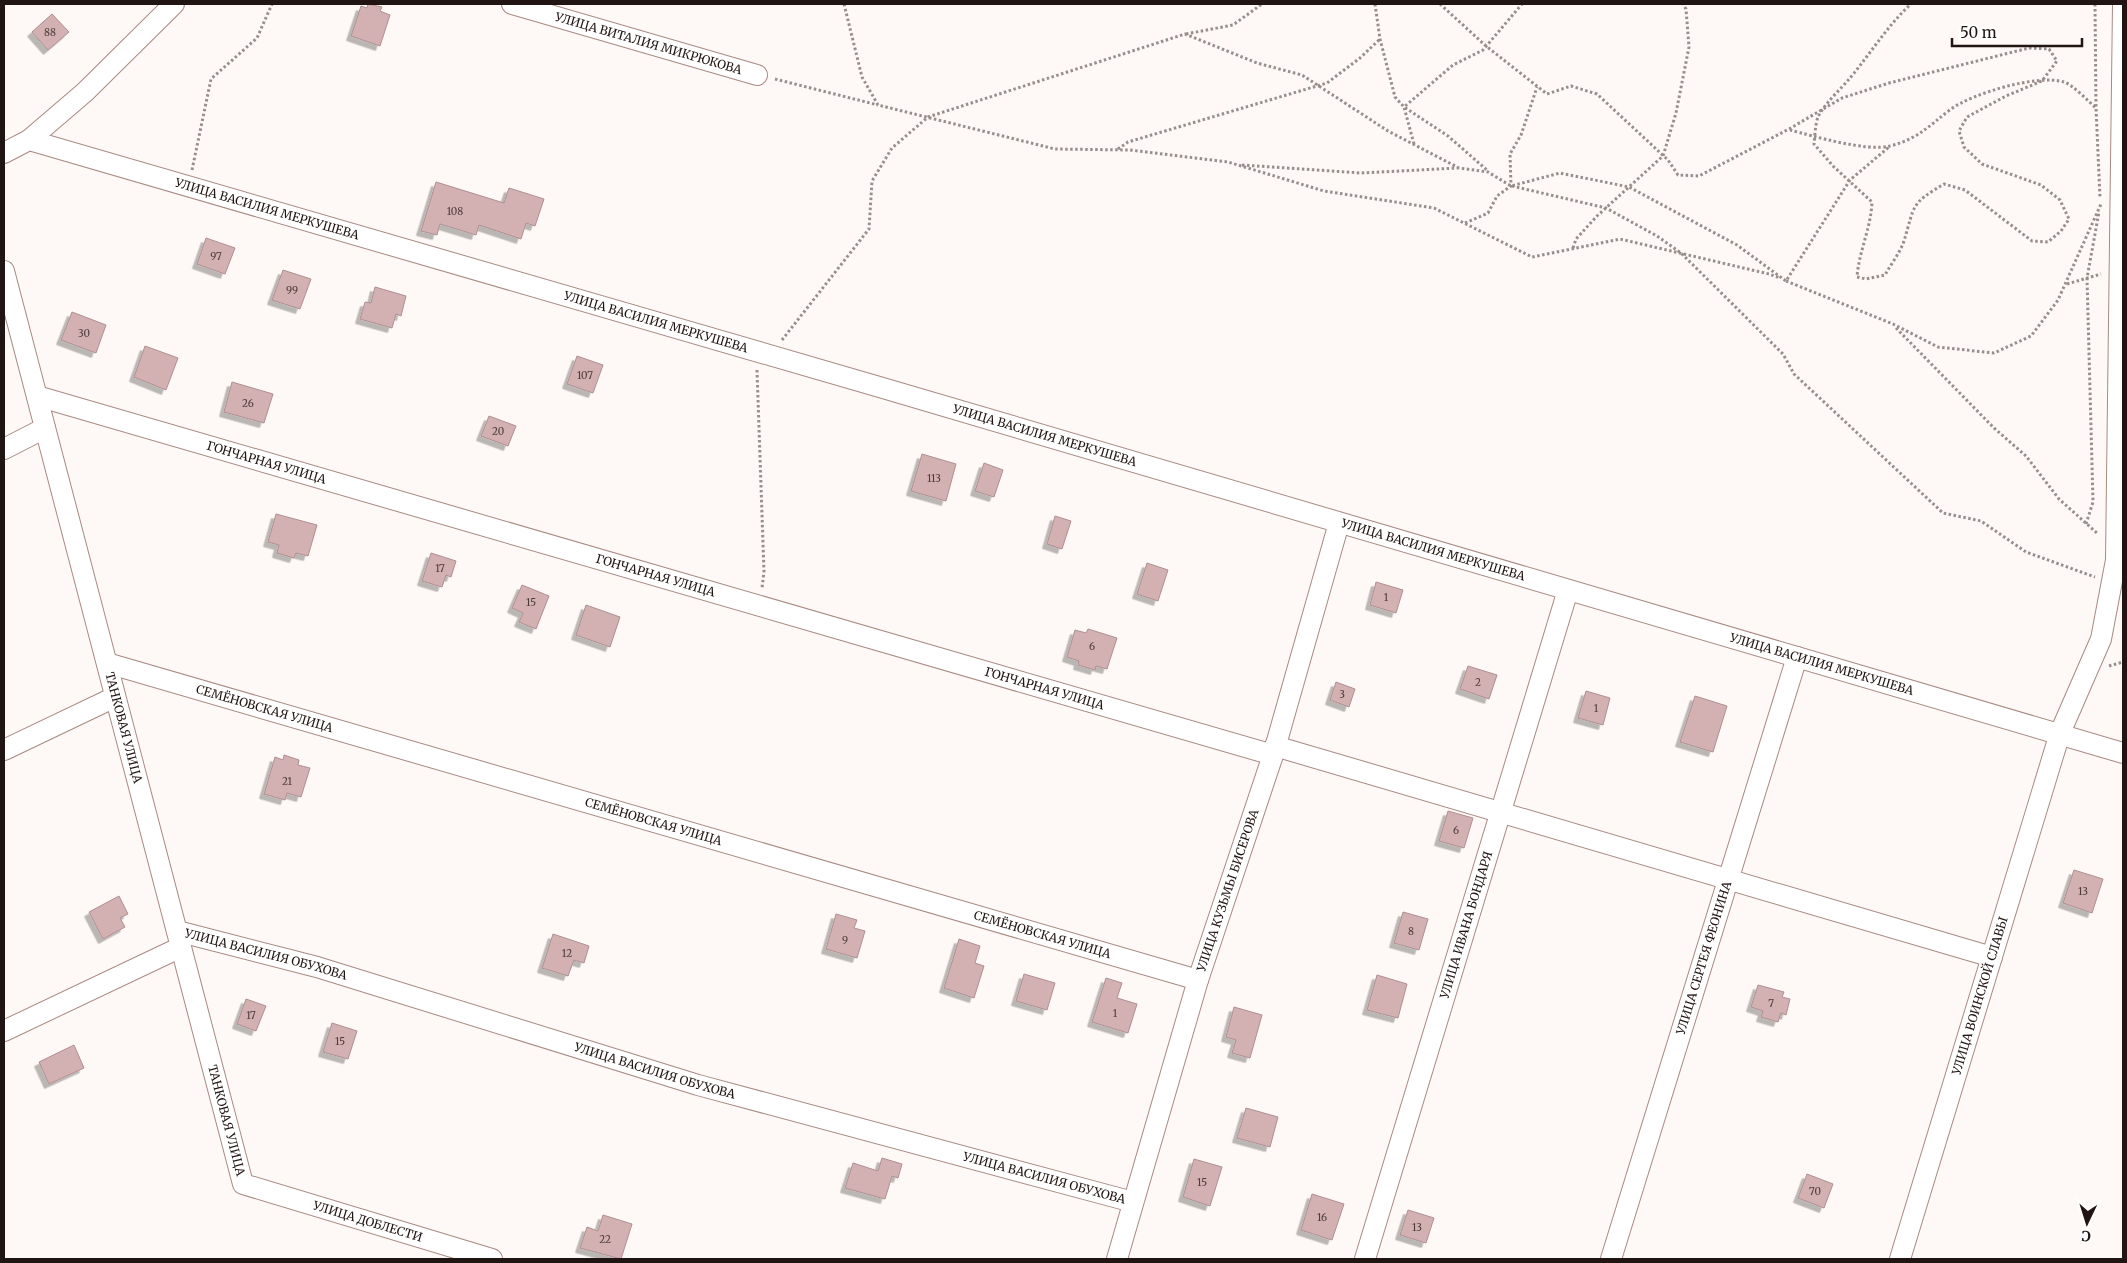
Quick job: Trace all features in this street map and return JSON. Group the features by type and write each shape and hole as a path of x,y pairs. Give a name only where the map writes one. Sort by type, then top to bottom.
{"street":[{"path":"4,153 28,140 85,92 174,4"},
{"name":"УЛИЦА ВИТАЛИЯ МИКРЮКОВА","path":"512,4 757,75"},
{"name":"УЛИЦА ВОИНСКОЙ СЛАВЫ","path":"1900,1259 2060,734 2101,639 2118,554 2119,273 2123,4"},
{"name":"УЛИЦА ВАСИЛИЯ МЕРКУШЕВА","path":"28,140 2123,753"},
{"name":"ТАНКОВАЯ УЛИЦА","path":"4,271 243,1184"},
{"name":"ГОНЧАРНАЯ УЛИЦА","path":"37,396 1274,751 1501,812 1992,956"},
{"path":"4,449 45,428"},
{"name":"УЛИЦА КУЗЬМЫ БИСЕРОВА","path":"1117,1259 1198,980 1274,751 1339,523"},
{"name":"УЛИЦА ИВАНА БОНДАРЯ","path":"1365,1259 1568,590"},
{"name":"УЛИЦА СЕРГЕЯ ФЕОНИНА","path":"1611,1259 1796,657"},
{"name":"СЕМЁНОВСКАЯ УЛИЦА","path":"107,663 1198,980"},
{"path":"4,750 115,697"},
{"name":"УЛИЦА ВАСИЛИЯ ОБУХОВА","path":"4,1031 179,939 316,967 698,1085 1133,1202"},
{"name":"УЛИЦА ДОБЛЕСТИ","path":"243,1184 492,1259"}],"path":[{"path":"188,186 211,79 257,38 272,4"},
{"path":"844,4 862,77 878,105"},
{"path":"928,117 1185,34 1233,24 1262,4"},
{"path":"1375,4 1380,39 1395,97 1404,107 1448,136 1488,172 1511,186 1606,208 1657,236 1681,253 1783,354 1794,374 1943,513 1981,521 2026,552 2112,582"},
{"path":"1440,4 1486,46 1547,94 1571,86 1597,94 1663,156 1678,175 1699,176 1789,130 1826,108 1842,98 1889,83 2029,48 2049,49 2057,61 2042,81 2006,96 1967,117 1959,131 1964,147 1982,164 2041,185 2060,200 2069,219 2061,231 2048,242 2032,241 1965,190 1944,184 1923,196 1911,211 1903,242 1885,275 1866,279 1857,277 1858,262 1870,220 1872,202 1833,166 1814,144 1818,118 1826,108 1890,24 1912,4"},
{"path":"1404,107 1453,65 1482,50 1519,4"},
{"path":"1573,248 1576,239 1606,208 1663,156 1676,112 1689,46 1686,9 1683,4"},
{"path":"2086,524 2093,502 2086,278 2101,205 2096,108 2095,4"},
{"path":"1185,34 1257,63 1302,75 1388,131 1459,168"},
{"path":"1117,150 1128,142 1327,83 1360,58 1380,39"},
{"path":"757,75 1055,149 1117,150 1234,164 1361,173 1459,168 1488,172"},
{"path":"1786,281 1850,180 1889,147 1923,133 1953,108 1983,94 2027,81 2042,81 2065,82 2096,108"},
{"path":"1511,186 1510,154 1521,135 1537,87"},
{"path":"1404,107 1414,145"},
{"path":"1789,130 1847,144 1889,147"},
{"path":"1234,164 1324,192 1434,208 1532,257 1620,239 1769,274 1893,324 1938,347 1994,353 2031,336 2058,300 2067,284 2104,198"},
{"path":"1465,223 1488,213 1497,196 1511,186 1560,173 1629,188 1737,244 1786,281"},
{"path":"2067,284 2086,278 2119,273"},
{"path":"1893,324 1994,428 2026,456 2059,499 2118,554"}],"building":[{"path":"368,4 382,7 380,11 390,15 380,46 351,36 361,6 367,8"},
{"path":"52,14 69,32 48,50 32,32"},
{"path":"436,182 504,203 509,188 544,199 535,226 526,223 521,239 479,225 476,235 440,224 437,235 421,231"},
{"path":"206,238 235,248 225,274 197,264"},
{"path":"283,270 311,279 300,309 272,300"},
{"path":"375,287 406,296 401,316 396,314 392,328 360,319 365,302 371,303"},
{"path":"72,312 106,325 96,353 61,340"},
{"path":"145,346 178,358 166,390 134,377"},
{"path":"577,356 603,365 593,393 567,384"},
{"path":"232,382 273,394 264,423 224,412"},
{"path":"489,416 516,426 508,446 481,436"},
{"path":"922,454 956,464 946,501 911,491"},
{"path":"984,463 1003,470 994,497 975,491"},
{"path":"276,514 317,525 308,556 296,553 294,558 277,553 279,545 268,542"},
{"path":"1055,516 1071,521 1062,549 1047,544"},
{"path":"431,553 456,561 451,577 446,575 442,587 422,581"},
{"path":"1147,563 1168,570 1158,601 1137,594"},
{"path":"1376,582 1403,590 1396,613 1370,605"},
{"path":"522,585 549,596 536,629 519,622 523,613 512,608"},
{"path":"586,605 620,617 610,647 576,635"},
{"path":"1088,629 1117,638 1107,669 1096,666 1095,670 1078,665 1079,661 1067,657 1075,630 1086,633"},
{"path":"1468,666 1497,675 1489,699 1460,689"},
{"path":"1336,682 1355,689 1349,707 1330,700"},
{"path":"1586,691 1610,698 1603,725 1578,718"},
{"path":"1695,696 1727,706 1713,752 1680,742"},
{"path":"284,755 299,760 298,765 310,768 301,797 287,793 285,800 264,794 275,757 283,760"},
{"path":"1448,811 1473,818 1464,848 1439,841"},
{"path":"2074,870 2103,879 2092,913 2063,903"},
{"path":"119,896 128,914 120,918 125,927 103,939 89,912"},
{"path":"1403,912 1428,919 1419,950 1394,943"},
{"path":"836,914 857,920 854,928 865,931 857,958 826,949"},
{"path":"553,934 589,946 584,963 574,960 568,976 542,968"},
{"path":"959,939 980,946 975,963 984,966 974,998 944,988"},
{"path":"1024,974 1055,983 1047,1010 1016,1001"},
{"path":"1377,975 1407,984 1398,1018 1367,1010"},
{"path":"1106,978 1122,983 1117,998 1137,1004 1128,1033 1092,1022"},
{"path":"1758,985 1784,992 1782,997 1790,999 1786,1015 1781,1013 1778,1022 1761,1017 1763,1011 1751,1007"},
{"path":"246,999 266,1006 256,1031 237,1024"},
{"path":"1234,1007 1262,1015 1250,1058 1232,1053 1236,1040 1226,1037"},
{"path":"332,1023 357,1031 348,1059 323,1052"},
{"path":"74,1045 84,1068 49,1084 39,1062"},
{"path":"1246,1108 1278,1117 1270,1147 1237,1138"},
{"path":"882,1158 902,1164 898,1178 892,1176 885,1199 845,1188 853,1163 878,1171"},
{"path":"1194,1159 1222,1167 1210,1206 1183,1197"},
{"path":"1807,1174 1833,1184 1824,1208 1798,1198"},
{"path":"1312,1194 1344,1204 1332,1240 1301,1230"},
{"path":"1408,1210 1434,1218 1426,1243 1400,1235"},
{"path":"603,1215 632,1224 621,1259 580,1248 587,1227 598,1231"}]}
